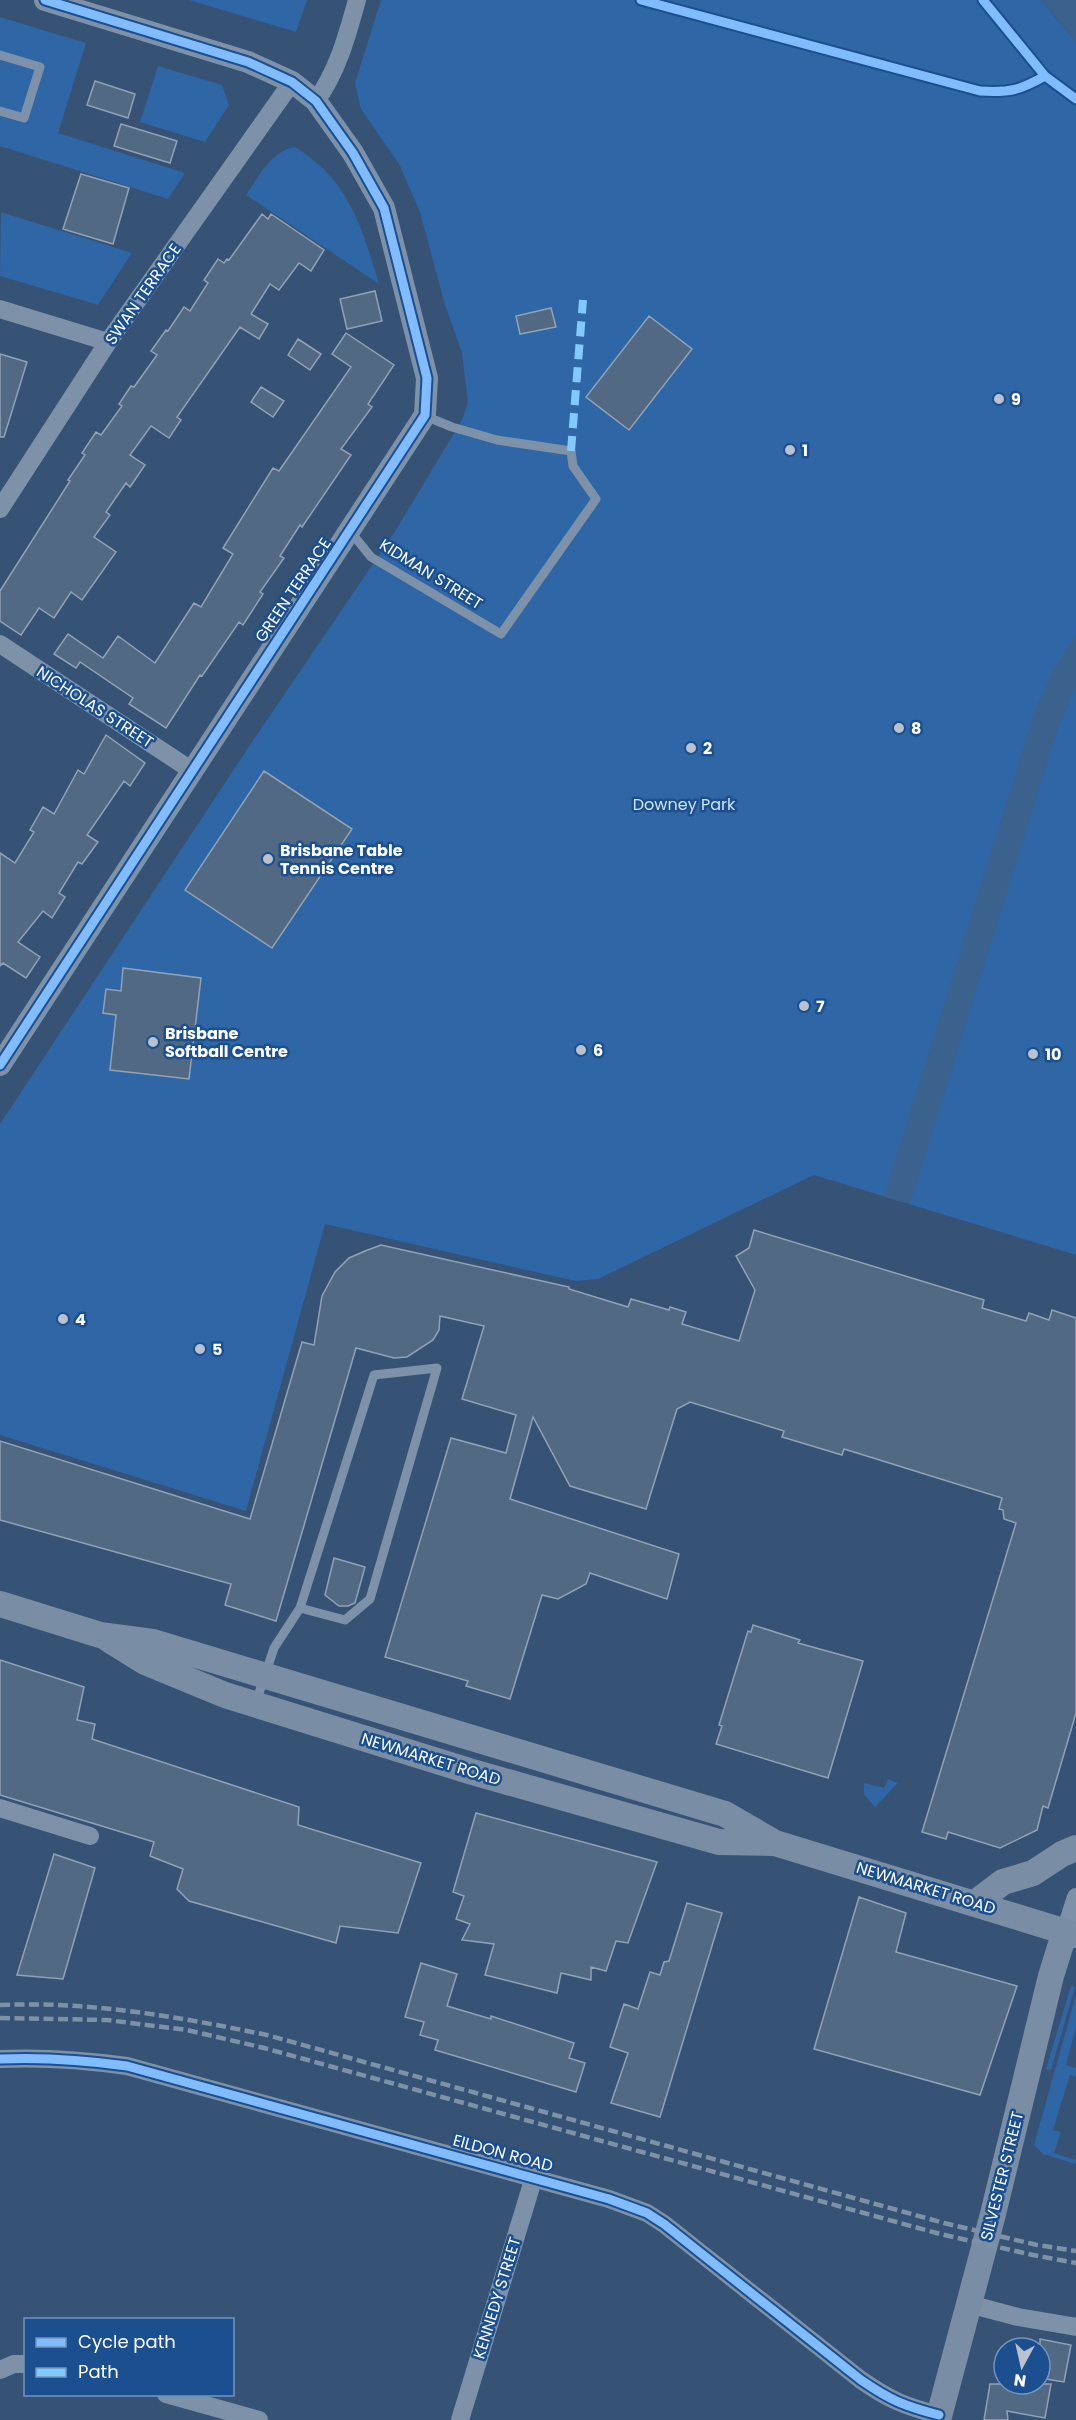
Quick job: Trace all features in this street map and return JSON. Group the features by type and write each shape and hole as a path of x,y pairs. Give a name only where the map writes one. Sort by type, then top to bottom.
{"main road":[{"name":"NEWMARKET ROAD","path":"0,1604 100,1635 153,1642 725,1814 775,1843 1071,1933"},
{"name":"NEWMARKET ROAD","path":"100,1635 145,1662 255,1705 469,1771 719,1842 775,1843"},
{"path":"975,1903 1003,1882 1033,1873 1062,1854 1076,1848"},
{"name":"SILVESTER STREET","path":"938,2418 1052,1976 1071,1933"}],"street":[{"name":"GREEN TERRACE","path":"0,1065 425,415 427,378 384,208 353,153 316,101 292,82 248,62 45,0"},
{"path":"316,101 341,56 357,0"},
{"name":"SWAN TERRACE","path":"0,509 108,342 292,82"},
{"path":"0,309 108,342"},
{"name":"NICHOLAS STREET","path":"0,644 191,770"},
{"path":"0,1808 90,1836"},
{"path":"1071,1933 1076,1897"},
{"name":"EILDON ROAD","path":"0,2060 34,2057 79,2059 127,2066 534,2177 609,2199 647,2213 861,2380 897,2403 938,2418"},
{"name":"KENNEDY STREET","path":"460,2420 534,2177"},
{"path":"969,2304 1018,2317 1076,2327"},
{"path":"0,2370 14,2364 24,2364"},
{"path":"173,2396 259,2420"}],"lane":[{"path":"0,55 40,67 24,118 0,111"},
{"name":"KIDMAN STREET","path":"350,531 371,557 501,634 596,499 573,466 571,451 497,440 452,427 425,415"},
{"path":"255,1705 280,1636 300,1608 374,1375 437,1368 370,1599 345,1620 300,1608"}],"green space":[{"path":"189,0 307,0 296,32"},
{"name":"Downey Park","path":"381,0 1041,0 1076,42 1076,1255 814,1175 598,1279 575,1281 325,1224 246,1511 0,1435 0,1124 252,742 394,533 462,420 468,403 462,353 445,305 420,212 399,164 361,109 355,83"},
{"path":"0,17 86,43 58,133 185,173 168,199 0,146"},
{"path":"158,66 222,85 229,105 205,142 140,122"},
{"path":"295,147 329,174 351,206 379,284 246,195 272,159 287,149"},
{"path":"1,212 132,253 98,305 0,276"},
{"path":"888,1779 898,1783 875,1807 864,1794 864,1783 884,1788"},
{"path":"1071,1986 1075,1987 1051,2070 1046,2069"},
{"path":"1076,1995 1076,2027 1066,2065 1076,2068 1076,2077 1070,2075 1053,2130 1061,2132 1054,2153 1076,2160 1076,2164 1043,2154 1034,2145"}],"shaded area":[{"path":"1041,0 1076,0 1076,42"},
{"path":"1076,635 1076,687 1058,728 910,1204 884,1197 1036,708 1053,670"}],"building":[{"path":"95,81 135,94 128,118 87,105"},
{"path":"121,124 177,141 170,163 114,146"},
{"path":"81,174 129,188 113,244 63,229"},
{"path":"262,214 268,219 271,214 324,250 311,271 299,263 279,290 270,284 251,314 268,324 259,339 240,327 177,417 181,420 169,438 151,426 130,455 145,465 130,487 126,483 106,512 110,515 94,537 116,552 82,600 71,592 54,618 39,608 21,635 0,621 0,591 70,481 68,480 85,455 82,453 96,432 101,435 122,406 119,404 131,386 134,387 157,355 151,351 184,307 190,311 208,283 204,280 218,259 224,263 227,259 229,260"},
{"path":"375,291 382,321 347,329 340,299"},
{"path":"551,308 556,327 520,334 516,316"},
{"path":"649,316 692,349 629,430 586,397"},
{"path":"346,333 394,365 368,404 372,407 341,449 351,455 280,556 284,558 260,592 263,594 243,625 239,622 202,676 200,675 166,728 129,704 133,698 80,662 76,668 54,654 68,634 103,658 118,636 155,663 194,603 201,607 233,554 223,548 273,468 279,471 351,367 332,354"},
{"path":"298,339 321,354 310,370 288,355"},
{"path":"0,354 27,362 4,437 0,437"},
{"path":"261,387 284,401 273,417 251,402"},
{"path":"106,735 145,763 130,786 124,781 87,835 98,842 82,864 78,862 59,893 65,897 52,918 43,911 18,942 40,957 26,978 3,963 0,966 0,853 15,863 34,832 30,830 43,807 54,814 78,770 84,774"},
{"name":"Brisbane Table Tennis Centre","path":"264,771 352,829 272,948 185,890"},
{"name":"Brisbane Softball Centre","path":"123,968 201,978 189,1079 110,1070 116,1015 103,1013 106,989 121,991"},
{"path":"754,1230 984,1300 982,1308 1026,1321 1029,1313 1049,1320 1052,1310 1076,1318 1076,1713 1048,1808 1043,1806 1037,1830 1000,1848 948,1832 946,1839 922,1832 1016,1523 1004,1519 1003,1510 999,1509 1002,1498 844,1449 842,1455 782,1437 784,1431 690,1402 677,1409 646,1509 570,1486 533,1417 510,1499 679,1554 667,1599 590,1573 586,1584 558,1599 542,1595 510,1699 466,1686 468,1681 385,1657 451,1438 506,1453 516,1415 462,1399 484,1326 440,1316 439,1330 433,1340 407,1357 394,1358 356,1348 276,1621 225,1605 231,1584 0,1520 0,1441 250,1519 302,1342 314,1345 322,1296 335,1272 349,1258 365,1251 381,1245 569,1287 569,1289 628,1307 631,1299 669,1310 670,1307 686,1312 682,1324 739,1341 755,1290 736,1256 749,1248"},
{"path":"334,1558 365,1567 355,1603 348,1606 339,1606 325,1595"},
{"path":"753,1625 800,1640 798,1643 863,1661 828,1778 716,1744 722,1726 719,1725 748,1631 751,1632"},
{"path":"0,1660 84,1687 77,1720 95,1724 92,1739 299,1807 298,1825 421,1863 398,1933 340,1926 336,1943 189,1901 177,1889 183,1869 150,1856 154,1842 0,1795"},
{"path":"476,1813 657,1862 628,1943 616,1941 606,1971 591,1967 591,1980 561,1973 557,1993 485,1975 494,1944 462,1940 470,1924 456,1919 464,1896 453,1892"},
{"path":"54,1854 95,1868 63,1979 17,1975"},
{"path":"859,1897 906,1913 896,1952 1017,1986 980,2095 814,2049"},
{"path":"687,1903 722,1913 660,2117 611,2103 628,2053 610,2047 624,2004 638,2009 650,1972 660,1975 664,1962 669,1961"},
{"path":"421,1963 457,1974 447,2006 491,2019 491,2016 574,2043 569,2058 585,2063 576,2092 435,2050 438,2040 420,2035 424,2022 405,2017"},
{"path":"1052,2341 1071,2345 1064,2382 1052,2380"},
{"path":"990,2384 992,2384 992,2396 1049,2396 1045,2418 1007,2411 1008,2420 984,2420"}],"railway":[{"path":"0,2005 34,2004 101,2008 201,2022 267,2035 944,2223 1037,2245 1076,2251"},
{"path":"0,2018 107,2020 187,2030 264,2048 940,2234 1076,2263"}],"marked path":[{"path":"571,451 583,300"}],"cycle path":[{"path":"0,1065 425,415 427,378 384,208 353,153 316,101 292,82 248,62 45,0"},
{"path":"641,0 980,91 1014,90 1045,76"},
{"path":"983,0 1045,76 1076,99"},
{"path":"0,2059 32,2058 127,2066 609,2199 647,2213 861,2380 898,2402 939,2415"}],"place":[{"name":"9","path":"999,399"},
{"name":"1","path":"790,450"},
{"name":"8","path":"899,728"},
{"name":"2","path":"691,748"},
{"name":"Brisbane Table Tennis Centre","path":"268,859"},
{"name":"7","path":"804,1006"},
{"name":"Brisbane Softball Centre","path":"153,1042"},
{"name":"6","path":"581,1050"},
{"name":"10","path":"1033,1054"},
{"name":"4","path":"63,1319"},
{"name":"5","path":"200,1349"}]}
